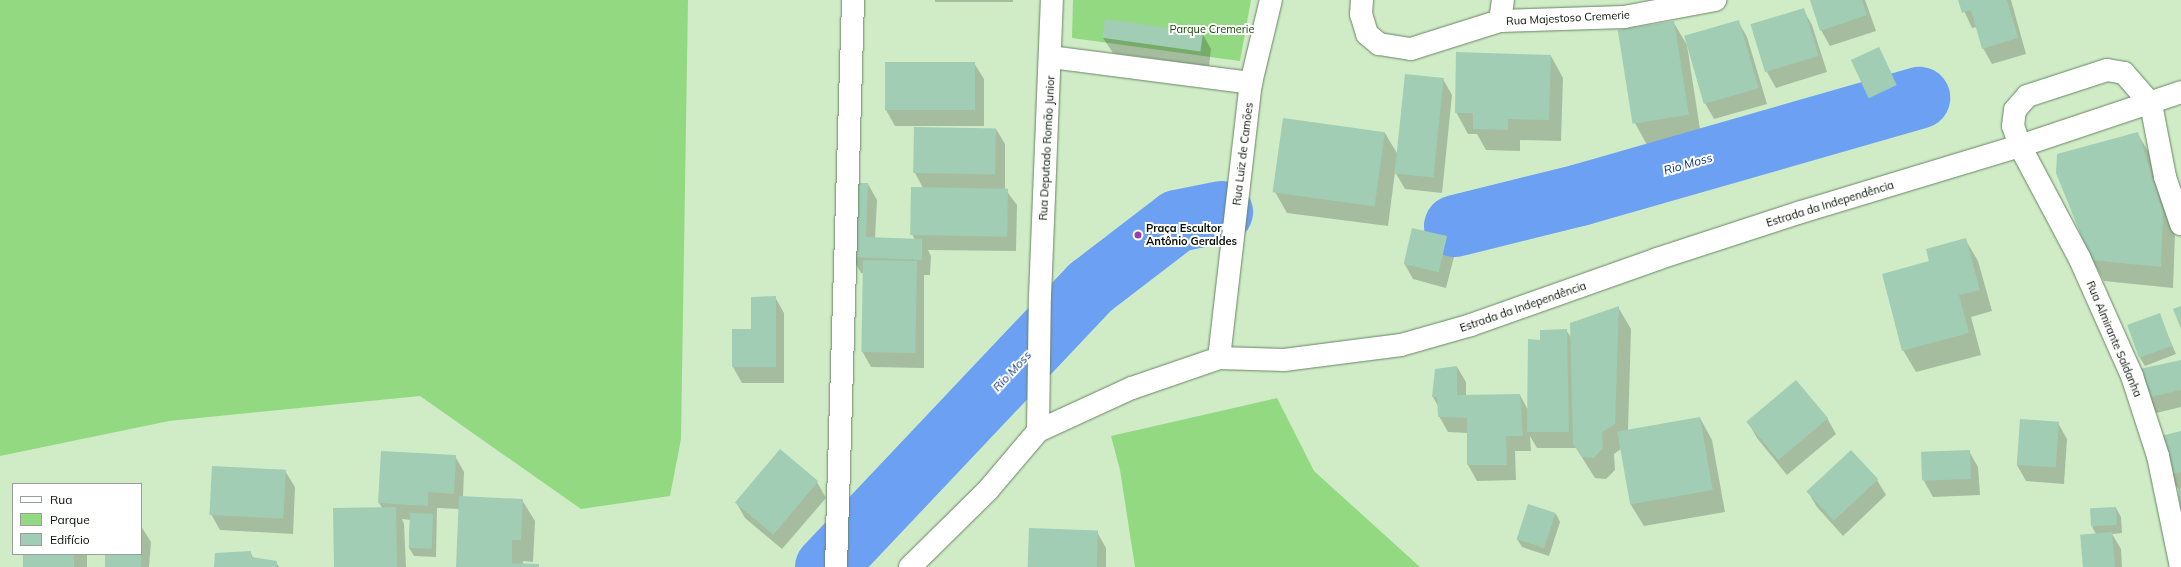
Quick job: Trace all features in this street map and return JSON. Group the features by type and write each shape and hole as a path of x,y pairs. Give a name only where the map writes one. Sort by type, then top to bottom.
{"street":[{"path":"836,567 853,0"},
{"name":"Rua Deputado Romão Junior","path":"1038,429 1040,296 1051,58 1052,0"},
{"name":"Rua Luiz de Camões","path":"1219,358 1251,83 1271,0"},
{"name":"Rua Majestoso Cremerie","path":"1362,0 1361,14 1368,34 1379,44 1393,48 1411,49 1500,22 1624,17 1715,0"},
{"path":"1500,22 1503,0"},
{"path":"1051,58 1251,83"},
{"name":"Rua Almirante Saldanha","path":"2151,104 2124,73 2107,70 2027,96 2015,110 2013,126 2020,146 2080,259 2132,376 2158,456 2180,567"},
{"name":"Estrada da Independência","path":"910,567 988,490 1038,429 1132,388 1219,358 1284,360 1401,345 1471,325 1657,259 1801,212 2020,146 2151,104 2181,92"},
{"path":"2151,104 2165,177 2181,224"}],"green space":[{"path":"0,0 688,0 681,439 670,496 581,509 420,396 169,421 0,456"},
{"name":"Parque Cremerie","path":"1073,0 1251,0 1240,61 1072,38"},
{"path":"1277,398 1314,471 1420,567 1135,567 1120,470 1111,436"}],"building":[{"path":"1810,0 1862,0 1867,15 1820,31"},
{"path":"1958,0 2007,0 2018,38 1982,49 1971,10 1962,13"},
{"path":"1804,8 1819,56 1765,72 1750,24"},
{"path":"1105,19 1203,33 1200,52 1102,38"},
{"path":"1739,20 1759,88 1704,104 1684,36"},
{"path":"1674,21 1689,115 1633,124 1618,30"},
{"path":"1879,47 1897,85 1869,98 1851,60"},
{"path":"1456,52 1551,55 1549,120 1508,119 1508,130 1473,129 1473,113 1455,113"},
{"path":"885,62 975,62 975,110 885,110"},
{"path":"1405,74 1444,78 1433,178 1395,173"},
{"path":"1283,118 1385,132 1375,207 1273,192"},
{"path":"914,127 996,128 995,174 913,173"},
{"path":"2138,132 2163,211 2161,267 2091,260 2056,173 2057,154"},
{"path":"853,183 868,183 866,237 922,239 922,260 851,257"},
{"path":"911,187 1008,189 1007,237 910,235"},
{"path":"1412,228 1447,236 1439,272 1404,264"},
{"path":"1966,238 1980,290 1959,295 1969,333 1902,351 1882,274 1929,261 1926,249"},
{"path":"863,260 917,261 915,353 861,352"},
{"path":"776,296 776,367 732,367 732,329 751,329 751,297"},
{"path":"1619,306 1615,424 1602,432 1603,448 1594,458 1582,457 1573,444 1570,323"},
{"path":"2181,306 2181,329 2173,309"},
{"path":"2160,313 2172,346 2139,358 2127,325"},
{"path":"1567,329 1569,432 1527,432 1528,339 1540,340 1540,330"},
{"path":"2181,360 2181,390 2146,398 2140,369"},
{"path":"1457,366 1457,395 1520,394 1523,436 1506,436 1507,465 1467,465 1467,418 1438,417 1437,397 1432,397 1435,369"},
{"path":"1796,380 1828,418 1778,460 1746,422"},
{"path":"1700,417 1713,490 1630,504 1617,432"},
{"path":"2020,419 2059,422 2056,468 2017,465"},
{"path":"2181,431 2181,472 2167,475 2157,437"},
{"path":"780,449 818,481 773,535 735,503"},
{"path":"1851,450 1878,479 1834,521 1806,492"},
{"path":"1970,450 1971,479 1922,481 1921,452"},
{"path":"381,451 456,455 454,494 428,492 428,506 378,503"},
{"path":"212,466 286,470 283,519 209,515"},
{"path":"2181,489 2181,510 2180,510 2178,490"},
{"path":"459,496 523,499 521,540 512,540 512,563 539,564 539,567 456,567"},
{"path":"1528,504 1556,513 1544,548 1517,539"},
{"path":"396,507 397,567 334,567 333,508"},
{"path":"2116,507 2117,525 2091,526 2090,508"},
{"path":"410,513 433,514 432,549 409,548"},
{"path":"1029,528 1098,530 1097,567 1028,567"},
{"path":"2112,532 2115,567 2083,567 2080,535"},
{"path":"251,551 251,557 277,561 277,567 214,567 215,553"},
{"path":"23,555 74,555 74,567 23,567"},
{"path":"105,555 141,555 141,567 105,567"}],"waterway":[{"name":"Rio Moss","path":"1455,226 1580,195 1919,98"},
{"name":"Rio Moss","path":"826,567 1091,287 1177,221 1222,212"}],"place":[{"name":"Praça Escultor Antônio Geraldes","path":"1138,235"}]}
